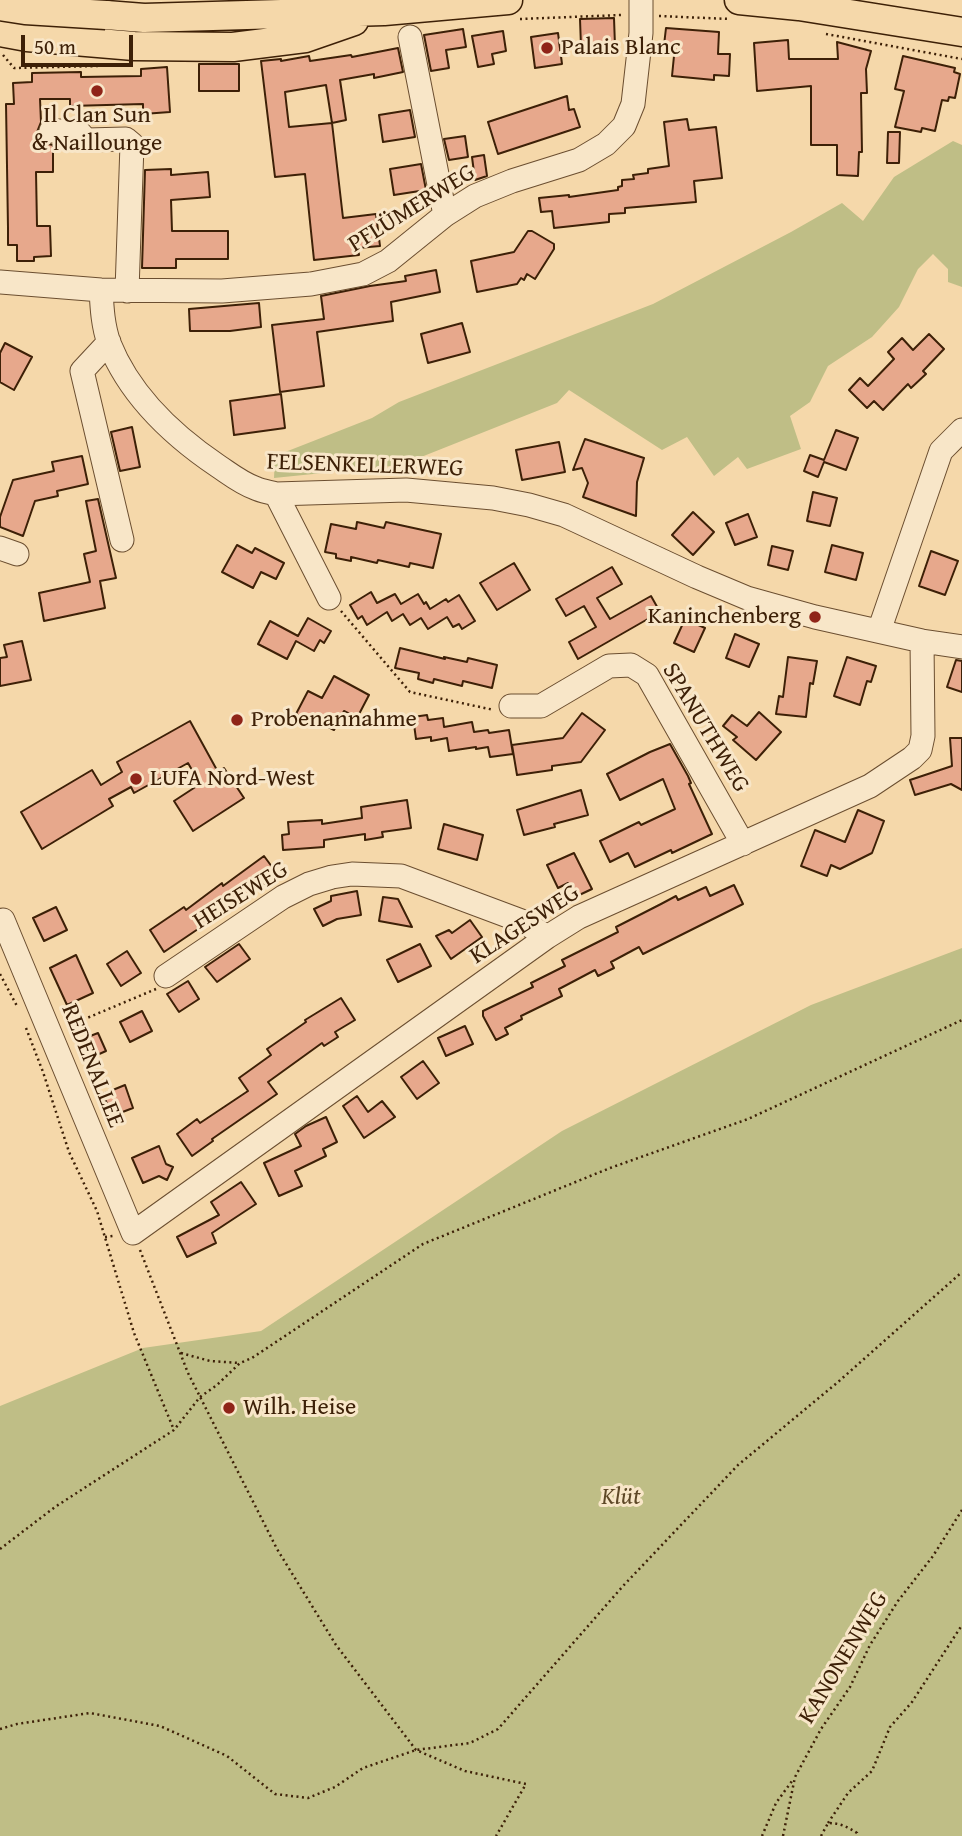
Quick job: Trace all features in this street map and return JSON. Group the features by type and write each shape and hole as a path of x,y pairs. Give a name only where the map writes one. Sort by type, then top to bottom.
{"main road":[{"path":"347,0 384,11"},
{"path":"0,6 144,18 384,11 442,3 508,0"},
{"path":"739,0 799,6 962,32"},
{"path":"12,39 134,47 233,47 305,38 384,11"}],"street":[{"path":"12,39 30,0"},
{"name":"PFLÜMERWEG","path":"0,282 101,290 222,291 311,284 363,274 388,261 445,215 475,196 579,160 606,144 624,125 633,104 641,33 641,0"},
{"path":"410,37 445,215"},
{"path":"51,131 78,131 86,140 126,139 132,144 127,291"},
{"name":"FELSENKELLERWEG","path":"101,290 103,324 109,342 118,363 138,394 165,425 200,454 256,489 276,494 406,490 493,498 529,505 564,515 697,577 747,597 787,610 962,648"},
{"path":"109,342 82,371 122,540"},
{"path":"879,631 941,451 962,430"},
{"path":"276,494 329,598"},
{"name":"KLAGESWEG","path":"133,1233 547,937 579,917 870,786 912,758 920,750 923,736 922,641"},
{"name":"SPANUTHWEG","path":"511,706 541,706 609,666 631,665 647,675 743,844"},
{"name":"HEISEWEG","path":"166,976 283,897 309,884 352,874 401,876 524,922 547,937"},
{"name":"REDENALLEE","path":"3,920 133,1233"}],"path":[{"path":"355,628 410,692 494,710 511,706"},
{"path":"0,974 20,1012"},
{"path":"49,1030 67,1027 140,996 159,987 166,976"},
{"path":"0,1549 55,1507 174,1430 200,1397 240,1363 252,1358 423,1244 610,1168 748,1119 962,1020"},
{"path":"24,1024 69,1152 96,1211 135,1333 174,1430"},
{"path":"133,1233 188,1373 276,1549 336,1645 416,1750 464,1771 526,1784 496,1836"},
{"path":"0,1729 16,1724 90,1713 160,1726 228,1756 275,1794 308,1798 335,1787 363,1768 416,1750 470,1742 498,1729 624,1586 738,1465 838,1382 962,1272"},
{"path":"181,1353 210,1361 240,1363"},
{"name":"KANONENWEG","path":"783,1836 794,1779 821,1730 850,1687 870,1645 962,1510"},
{"path":"821,1836 848,1793 872,1771 890,1727 912,1702 962,1625"},
{"path":"762,1836 776,1803 794,1779"},
{"path":"828,1823 847,1826 857,1833 857,1836"}],"green space":[{"path":"953,141 962,145 962,287 948,282 948,269 933,254 918,269 899,307 872,337 828,366 810,402 790,416 801,449 747,469 738,457 714,476 687,437 662,450 569,390 557,403 401,465 274,478 275,456 372,418 399,402 653,304 842,203 863,221 894,177"},
{"name":"Klüt","path":"962,948 962,1836 0,1836 0,1406 143,1348 261,1331 562,1131 811,1005"}],"building":[{"path":"614,18 615,46 581,47 580,19"},
{"path":"666,28 719,32 718,54 730,54 729,76 714,75 714,80 672,76 675,46 664,45"},
{"path":"463,29 466,47 446,50 449,68 431,71 424,35"},
{"path":"503,31 506,51 492,54 494,64 478,67 472,36"},
{"path":"558,33 562,64 535,68 531,37"},
{"path":"788,40 789,59 838,59 837,42 871,51 866,69 867,93 861,93 862,152 859,152 858,176 837,175 837,145 811,145 811,86 757,91 754,43"},
{"path":"398,48 403,72 374,78 374,74 340,80 346,120 332,123 343,218 376,214 380,246 358,248 359,255 314,260 305,174 275,177 261,61 309,56 310,61 352,57","holes":["326,85 332,123 289,127 285,92"]},
{"path":"903,56 955,68 954,72 960,74 955,98 942,100 935,131 922,128 921,132 895,127 904,91 895,89"},
{"path":"199,64 239,64 239,91 199,91"},
{"path":"167,67 170,112 143,114 143,104 70,106 70,99 40,99 41,122 37,132 43,143 53,145 53,172 36,172 37,226 50,226 51,256 34,257 34,261 17,261 17,245 8,245 6,104 14,104 13,83 32,82 32,73 81,72 81,77 141,76 141,69"},
{"path":"567,96 569,110 574,109 580,127 498,154 488,122"},
{"path":"410,110 415,137 383,142 379,115"},
{"path":"687,119 689,130 716,127 722,178 694,181 696,202 625,208 625,213 609,214 609,222 554,228 552,211 541,212 539,198 618,190 618,187 622,186 622,180 634,179 633,175 648,173 648,169 669,166 664,122"},
{"path":"888,132 900,132 899,163 887,163"},
{"path":"465,136 468,157 449,160 444,139"},
{"path":"484,155 487,176 475,180 472,157"},
{"path":"421,164 426,190 394,195 390,169"},
{"path":"171,169 171,175 208,172 210,197 171,200 172,231 228,231 228,259 176,259 176,268 142,268 145,170"},
{"path":"528,231 554,244 554,249 535,279 527,274 524,280 521,278 517,284 477,292 471,261 514,252"},
{"path":"436,270 440,292 391,302 393,321 317,332 324,386 280,392 272,325 324,319 321,296 406,281 405,276"},
{"path":"259,303 261,327 230,331 190,331 189,309"},
{"path":"462,323 470,352 428,363 421,334"},
{"path":"929,334 944,349 923,371 926,374 911,388 908,384 883,410 874,401 867,408 849,390 860,378 868,386 894,359 888,352 902,338 913,350"},
{"path":"5,343 32,357 14,390 0,382 0,353"},
{"path":"281,394 285,428 234,435 230,401"},
{"path":"132,427 140,467 120,471 111,432"},
{"path":"836,430 858,438 846,470 824,462 818,477 804,471 810,455 824,460"},
{"path":"585,439 644,458 637,482 636,516 583,497 588,483 582,468 573,470"},
{"path":"559,442 565,472 522,480 516,450"},
{"path":"82,456 88,484 57,491 58,496 35,501 23,536 0,527 0,517 13,480 54,471 52,462"},
{"path":"813,492 837,498 830,526 807,521"},
{"path":"98,499 116,578 100,581 105,608 44,621 39,593 90,582 84,554 96,551 86,501"},
{"path":"693,512 714,532 693,555 672,535"},
{"path":"748,514 757,537 735,545 726,523"},
{"path":"357,522 384,528 386,522 441,534 433,568 410,563 409,567 378,560 377,563 351,557 351,561 325,552 331,524 356,529"},
{"path":"237,545 252,553 255,548 284,563 276,579 261,572 253,588 222,572"},
{"path":"832,545 863,553 856,580 825,572"},
{"path":"772,546 793,551 788,570 768,565"},
{"path":"931,551 958,561 945,595 919,586"},
{"path":"514,563 530,590 497,610 480,583"},
{"path":"612,567 622,584 597,598 610,619 651,596 660,612 578,659 569,642 596,627 584,606 566,616 556,599"},
{"path":"371,592 377,603 395,594 401,604 418,594 430,609 459,595 475,621 462,629 459,624 453,627 447,617 428,629 421,618 410,625 403,614 392,621 387,612 367,625 362,616 358,619 350,605"},
{"path":"308,618 331,631 324,643 320,640 314,651 296,641 287,659 258,644 270,621 298,636"},
{"path":"685,619 705,628 694,652 674,643"},
{"path":"735,634 759,644 749,667 726,658"},
{"path":"22,641 31,680 0,686 0,658 7,657 4,645"},
{"path":"400,648 445,659 444,657 467,662 468,658 497,665 492,688 463,681 462,686 434,679 433,683 418,679 419,673 395,668"},
{"path":"788,657 817,661 813,684 810,683 806,717 776,714 779,696 783,697"},
{"path":"847,657 876,666 871,682 867,681 860,705 834,696"},
{"path":"956,660 962,661 962,692 947,687"},
{"path":"334,676 369,695 357,718 344,711 334,730 296,714 308,691 322,698"},
{"path":"759,712 781,732 756,760 733,740 737,737 723,726 732,715 747,726"},
{"path":"582,713 605,730 581,762 517,775 512,745 563,738"},
{"path":"427,715 428,720 443,718 444,727 472,722 474,732 509,730 513,754 490,757 488,747 449,751 447,738 431,741 431,737 416,739 413,717"},
{"name":"LUFA Nord-West","path":"190,721 218,772 224,768 244,798 193,831 174,801 200,784 188,763 134,793 131,787 109,799 113,806 42,849 21,812 92,770 101,785 122,772 117,762"},
{"path":"950,738 962,738 962,790 951,784 915,795 910,780 952,766"},
{"path":"670,744 688,776 691,783 689,784 712,834 635,867 628,853 610,862 600,841 639,822 641,825 675,809 663,779 620,800 607,774"},
{"path":"581,790 588,815 524,835 517,810"},
{"path":"407,800 411,828 382,832 383,837 365,840 365,834 324,840 324,847 283,850 282,835 289,834 288,822 322,820 322,824 362,818 361,807"},
{"path":"858,810 884,821 872,853 840,869 831,865 827,876 801,866 815,830 845,842"},
{"path":"444,824 483,835 477,860 438,849"},
{"path":"574,853 592,889 575,897 568,883 558,888 547,865"},
{"path":"264,856 278,875 164,952 150,930 184,907 186,910 222,883 223,886"},
{"path":"734,885 743,904 643,954 639,947 611,962 614,968 598,976 595,970 559,989 562,996 521,1016 522,1019 505,1028 508,1034 496,1040 483,1011 533,987 531,983 565,966 562,960 618,932 616,927 676,896 678,900 706,887 710,896"},
{"path":"357,891 361,915 337,919 323,926 314,909 331,901 331,896"},
{"path":"383,897 398,899 412,927 379,921"},
{"path":"56,907 67,930 44,941 33,918"},
{"path":"470,920 482,937 451,959 436,936 449,930 452,933"},
{"path":"239,944 250,959 217,982 205,967"},
{"path":"420,944 431,966 398,982 387,960"},
{"path":"127,951 141,973 121,986 107,964"},
{"path":"76,955 93,993 67,1005 50,968"},
{"path":"188,981 199,999 179,1012 167,994"},
{"path":"341,998 355,1020 335,1032 338,1037 324,1046 322,1043 268,1082 277,1094 192,1156 177,1134 197,1119 200,1123 248,1091 239,1078 271,1055 267,1049 306,1022 305,1020"},
{"path":"142,1011 152,1031 130,1042 120,1022"},
{"path":"465,1026 473,1044 446,1056 438,1038"},
{"path":"98,1033 106,1051 88,1059 80,1040"},
{"path":"423,1061 439,1083 417,1099 401,1077"},
{"path":"125,1085 133,1108 112,1116 103,1094"},
{"path":"357,1096 368,1112 382,1101 395,1117 364,1138 343,1106"},
{"path":"326,1117 337,1142 323,1149 326,1156 295,1171 302,1186 279,1196 264,1163 301,1146 295,1134"},
{"path":"159,1146 166,1164 173,1167 167,1180 159,1176 143,1183 132,1158"},
{"path":"241,1182 256,1204 212,1233 216,1243 187,1257 177,1237 219,1215 211,1202"}],"place":[{"name":"Palais Blanc","path":"547,48"},
{"name":"Il Clan Sun & Naillounge","path":"97,91"},
{"name":"Kaninchenberg","path":"815,617"},
{"name":"Probenannahme","path":"237,720"},
{"name":"LUFA Nord-West","path":"136,779"},
{"name":"Wilh. Heise","path":"229,1408"}]}
